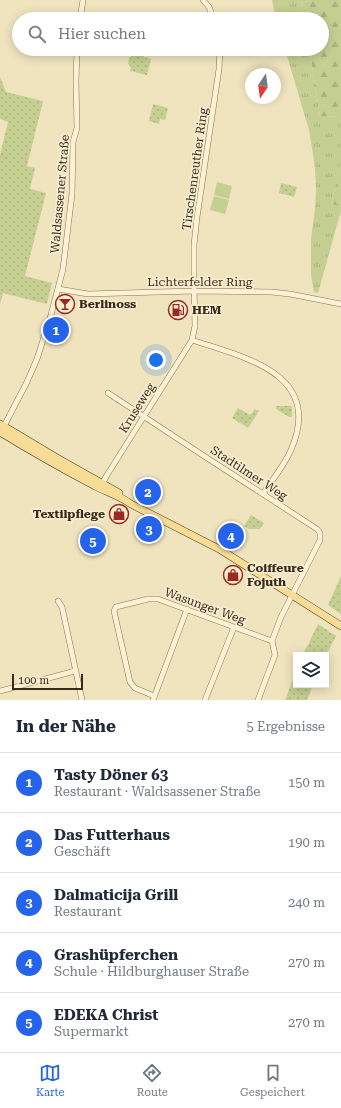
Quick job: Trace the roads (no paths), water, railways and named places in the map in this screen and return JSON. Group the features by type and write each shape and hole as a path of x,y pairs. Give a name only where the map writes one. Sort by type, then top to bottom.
{"main road":[{"path":"1,427 48,453 101,486 120,494 131,504 221,550 341,626"}],"street":[{"path":"81,12 83,0"},
{"path":"203,0 210,12"},
{"name":"Waldsassener Straße","path":"1,427 24,387 37,358 47,329 65,259 64,250 72,194 73,142 77,128 77,56"},
{"name":"Tirschenreuther Ring","path":"194,291 194,245 197,217 219,73 220,56"},
{"name":"Lichterfelder Ring","path":"58,290 88,294 194,291 272,292 341,304"},
{"name":"Kruseweg","path":"101,486 192,340 195,326 194,291"},
{"path":"192,340 263,366 286,382 294,396 298,413 296,434 289,453 263,494"},
{"name":"Stadtilmer Weg","path":"108,393 317,529 320,533 320,540 293,595"},
{"path":"258,700 275,655 272,641 281,617 293,595"},
{"name":"Wasunger Weg","path":"153,698 135,688 130,682 114,610 116,607 153,599 164,600 272,641"},
{"path":"58,601 62,607 82,700"},
{"path":"153,698 188,609"},
{"path":"205,700 234,627"},
{"path":"0,691 75,671"}],"place":[{"name":"Berlinoss","path":"65,304"},
{"name":"HEM","path":"178,310"},
{"name":"Tasty Döner 63","path":"56,330"},
{"name":"Das Futterhaus","path":"148,492"},
{"name":"Textilpflege","path":"119,514"},
{"name":"Dalmaticija Grill","path":"149,529"},
{"name":"Grashüpferchen","path":"231,536"},
{"name":"EDEKA Christ","path":"93,541"},
{"name":"Coiffeure Fojuth","path":"233,575"}]}
